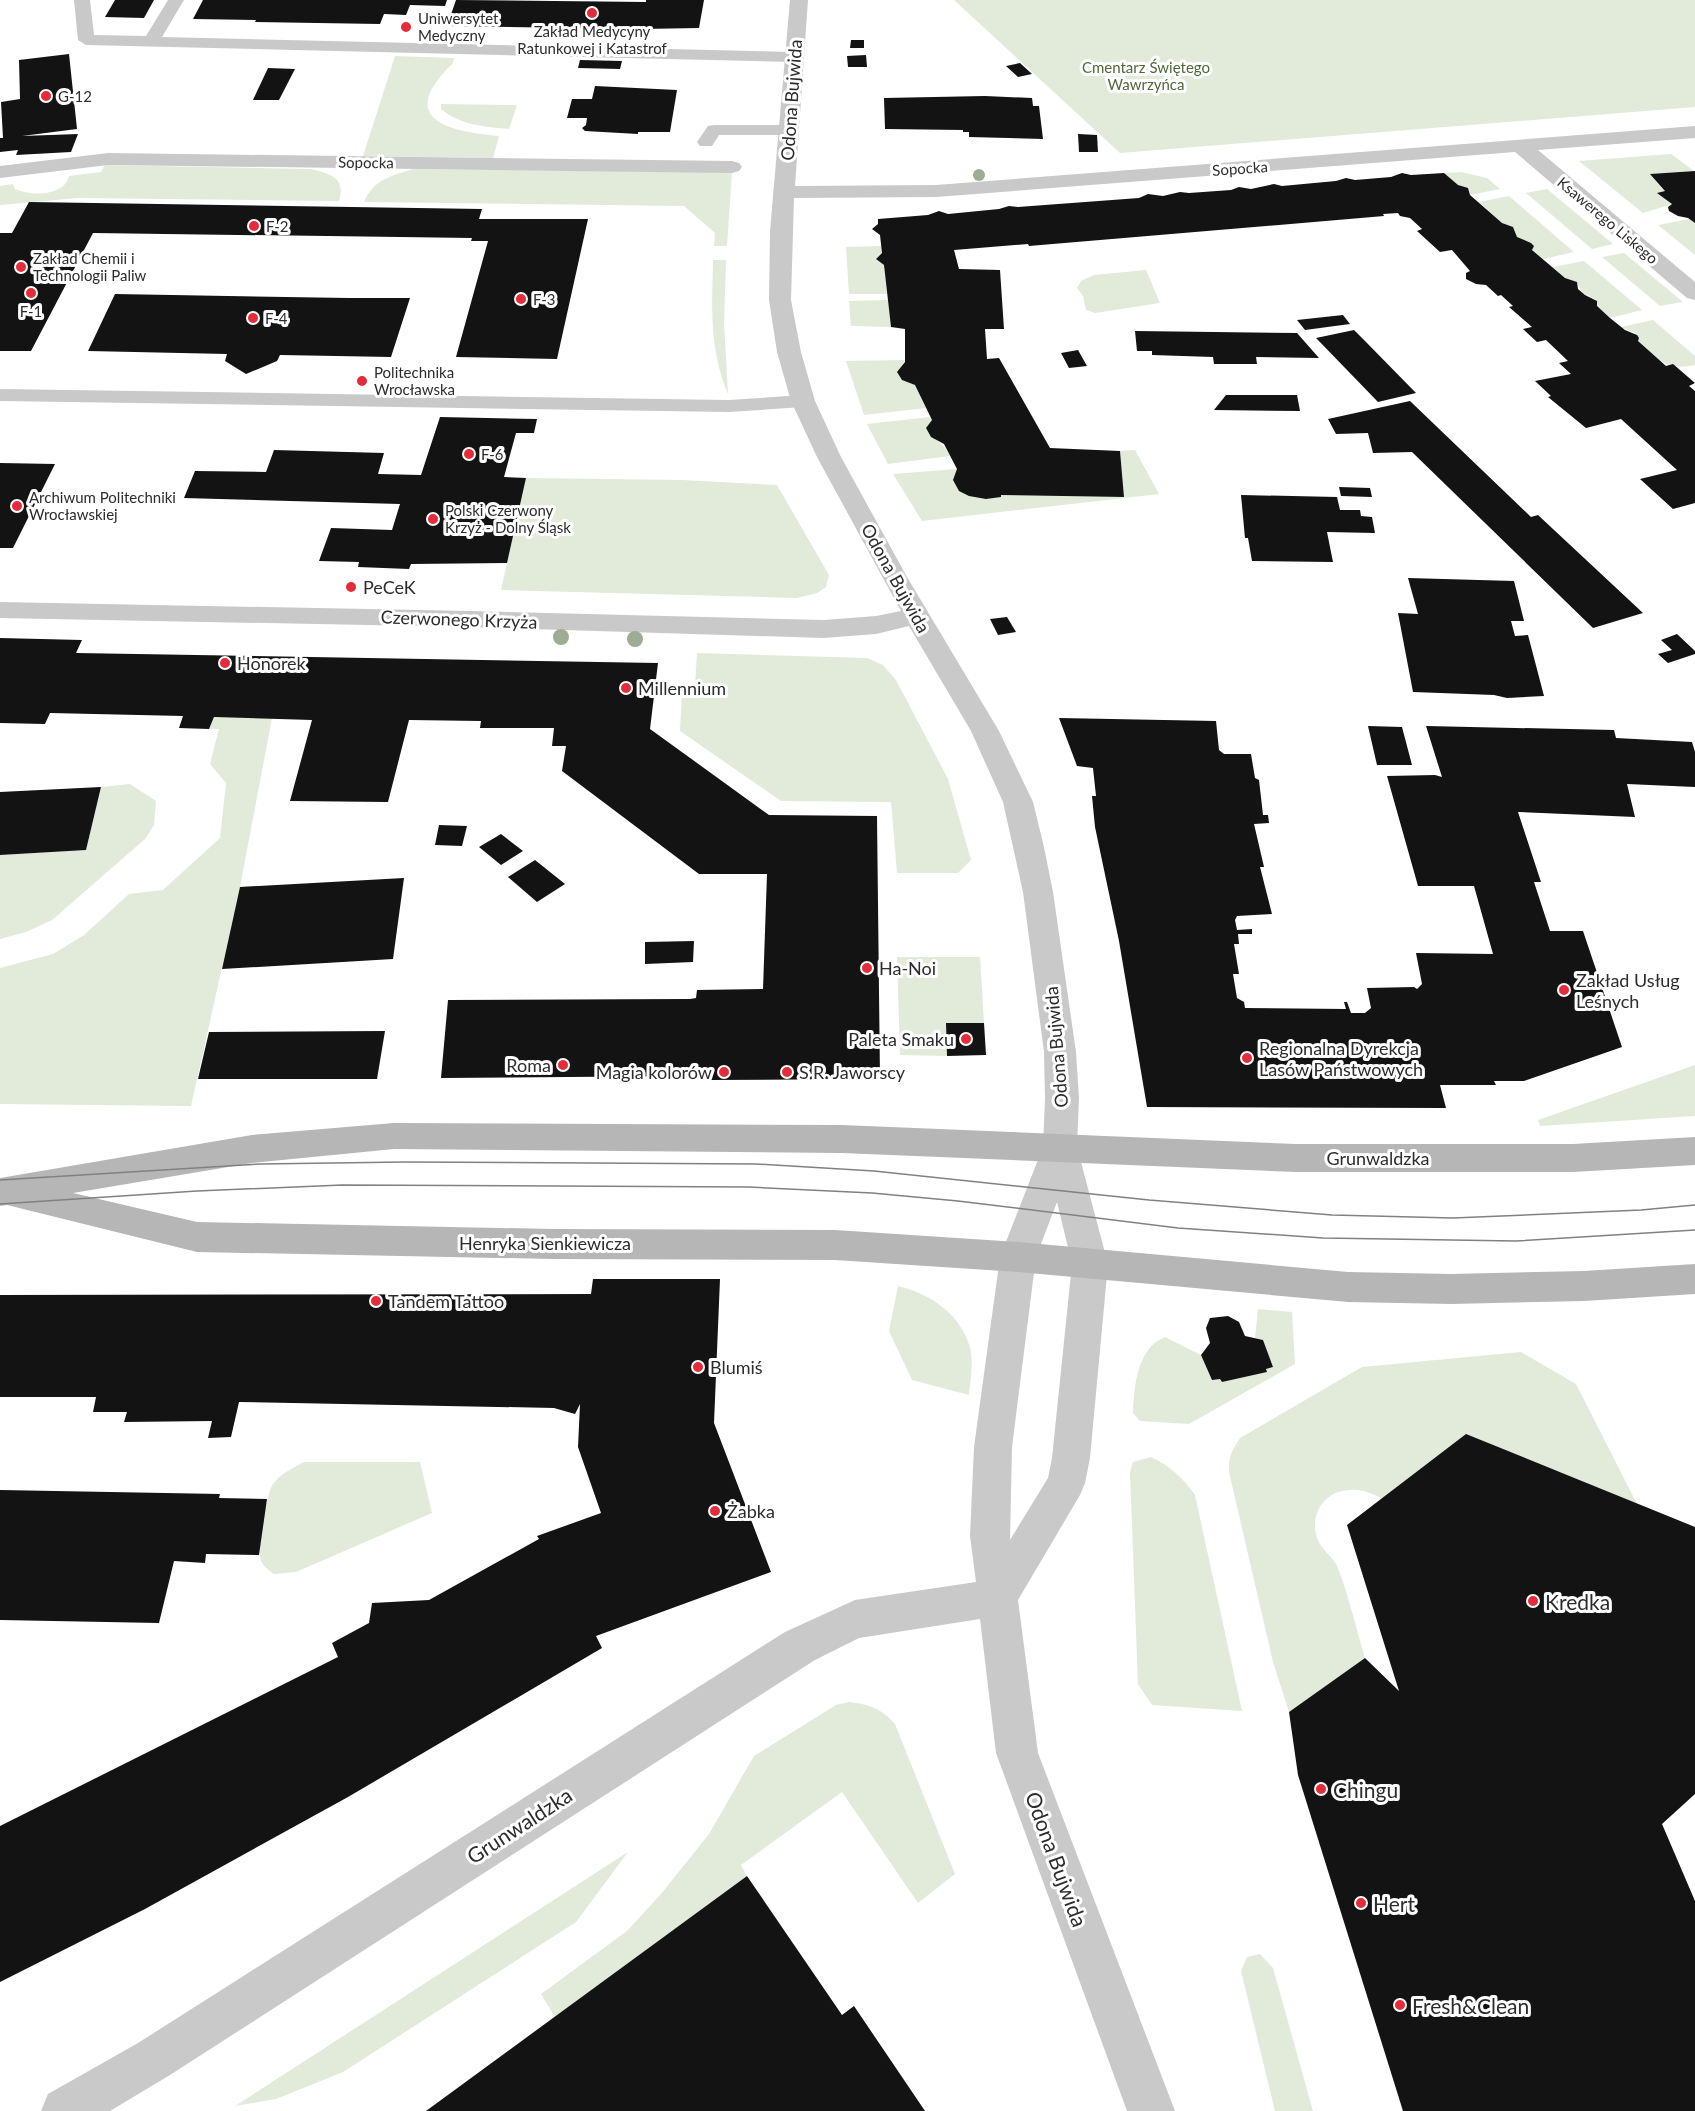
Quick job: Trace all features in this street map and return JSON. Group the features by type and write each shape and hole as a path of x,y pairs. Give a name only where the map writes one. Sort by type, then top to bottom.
{"street":[{"name":"Odona Bujwida","path":"799,0 787,130 780,300 789,352 803,401 829,458 917,616 985,731 1018,802 1038,890 1060,1052 1062,1098 1060,1147 1090,1264 1071,1458 1066,1483 997,1598"},
{"name":"Sopocka","path":"784,192 936,191 1695,132"},
{"name":"Ksawerego Liskego","path":"1521,147 1695,293"},
{"name":"Sopocka","path":"0,172 108,159 732,167"},
{"name":"Czerwonego Krzyża","path":"0,610 824,629 876,625 917,616"},
{"name":"Henryka Sienkiewicza","path":"3,1192 252,1149 394,1136 842,1139 1060,1147"},
{"name":"Odona Bujwida","path":"1060,1147 1018,1257 993,1448 990,1536 1017,1753 1151,2111"},
{"name":"Grunwaldzka","path":"1060,1147 1296,1158 1573,1158 1695,1151"},
{"name":"Henryka Sienkiewicza","path":"3,1192 197,1237 553,1244 783,1244 1018,1257 1090,1264"},
{"path":"1090,1264 1348,1287 1451,1289 1573,1287 1695,1279"},
{"name":"Grunwaldzka","path":"65,2111 164,2053 800,1646 855,1619 997,1598"}],"lane":[{"path":"82,0 86,40 793,57"},
{"path":"151,42 176,0"},
{"path":"706,142 714,130 787,130"},
{"path":"0,395 729,406 803,401"}],"green space":[{"name":"Cmentarz Świętego Wawrzyńca","path":"954,0 1695,0 1695,107 1120,153"},
{"path":"395,56 454,58 453,63 436,82 429,97 428,109 434,118 446,125 479,134 499,136 493,158 363,156"},
{"path":"441,104 517,105 509,129 464,122 441,109"},
{"path":"1671,154 1694,171 1651,174 1665,191 1658,193 1672,204 1643,213 1579,161"},
{"path":"105,165 312,169 335,178 339,182 341,193 339,201 78,198 0,205 0,186 13,184 15,189 21,191 46,193 61,188 69,176 101,172"},
{"path":"413,169 732,172 727,246 714,246 715,233 684,206 364,202 378,183 390,176"},
{"path":"1461,172 1487,178 1500,189 1470,195 1469,189 1458,185 1444,173"},
{"path":"1547,189 1613,244 1592,249 1526,193"},
{"path":"1509,196 1574,252 1543,259 1532,250 1531,244 1516,237 1513,227 1502,223 1479,202"},
{"path":"1689,219 1695,223 1695,255 1658,225"},
{"path":"881,246 882,253 876,259 884,265 887,294 849,294 846,247"},
{"path":"1624,253 1683,302 1660,306 1602,257"},
{"path":"713,260 726,260 724,323 728,394 718,360 713,328"},
{"path":"1584,261 1642,310 1610,318 1597,306 1597,301 1583,293 1577,282 1565,278 1553,267"},
{"path":"1146,270 1160,303 1095,313 1086,310 1083,296 1077,288 1081,281 1094,275"},
{"path":"888,300 891,327 851,326 849,301"},
{"path":"1653,320 1695,356 1695,365 1676,366 1663,362 1638,341 1639,338 1635,333 1621,327"},
{"path":"905,360 898,372 902,380 915,385 926,408 864,415 846,361"},
{"path":"930,417 932,420 926,428 950,456 888,464 867,424"},
{"path":"1135,450 1159,494 922,521 893,474 957,469 986,499 1001,497 1001,495 1124,497 1120,451"},
{"path":"526,478 682,480 777,485 829,575 826,587 817,593 797,598 501,590"},
{"path":"697,653 867,658 883,665 896,680 948,779 971,860 958,873 897,873 891,802 781,801 680,731 682,690 688,691 695,686"},
{"path":"214,717 272,718 240,887 191,1106 0,1104 0,968 53,954 84,935 129,894 163,890 220,838 226,783 210,764 219,729 209,729"},
{"path":"130,784 156,801 154,825 145,839 52,920 26,932 0,939 0,855 86,850 101,787"},
{"path":"897,957 980,957 984,1023 946,1023 947,1056 900,1055"},
{"path":"1695,1065 1695,1116 1540,1126 1538,1120"},
{"path":"898,1286 919,1293 939,1304 948,1311 962,1329 971,1352 969,1395 912,1380 889,1331"},
{"path":"1258,1309 1292,1312 1295,1364 1189,1424 1140,1421 1133,1413 1134,1392 1139,1369 1148,1350 1165,1337 1201,1355 1222,1382 1267,1372 1266,1369 1273,1367 1263,1340 1255,1338"},
{"path":"1521,1352 1576,1384 1637,1504 1560,1472 1382,1498 1355,1490 1334,1494 1321,1505 1317,1512 1315,1529 1319,1542 1338,1568 1365,1658 1289,1712 1273,1662 1229,1472 1230,1458 1237,1442 1240,1438 1362,1367"},
{"path":"1151,1457 1175,1473 1195,1495 1242,1711 1152,1705 1138,1684 1130,1472 1133,1462"},
{"path":"304,1462 420,1462 432,1513 296,1572 274,1574 263,1564 260,1556 268,1497 276,1480"},
{"path":"849,1702 875,1708 895,1724 955,1874 918,1903 842,1792 741,1865 747,1876 555,2017 541,1994 627,1931 661,1894 709,1834 754,1756 836,1705"},
{"path":"628,1852 576,1922 343,2072 276,2099 235,2106"},
{"path":"1260,1954 1273,1968 1313,2111 1275,2111 1241,1971 1247,1957"}],"building":[{"path":"115,0 154,0 144,18 105,17"},
{"path":"203,0 447,0 445,6 410,5 406,15 384,14 380,24 193,19"},
{"path":"456,0 646,2 646,0 704,0 699,28 642,29 447,26"},
{"path":"851,40 864,40 864,48 850,48"},
{"name":"G-12","path":"69,54 77,129 22,136 78,134 71,152 16,155 18,150 0,152 0,138 3,138 1,102 20,99 19,60"},
{"path":"866,55 867,67 848,67 847,56"},
{"path":"580,60 622,61 620,69 578,68"},
{"path":"1020,63 1032,74 1018,77 1006,66"},
{"path":"268,68 295,69 279,100 253,100"},
{"path":"595,86 677,90 670,132 638,132 638,134 585,131 582,128 586,125 587,118 567,118 572,99 592,99"},
{"path":"985,96 1032,98 1033,106 1039,106 1043,139 969,137 969,132 963,132 963,130 885,129 884,98"},
{"path":"1078,134 1097,135 1098,152 1079,152"},
{"path":"1695,171 1695,223 1669,211 1668,207 1672,204 1657,193 1665,191 1650,174"},
{"path":"1402,173 1411,175 1444,173 1458,185 1468,188 1470,195 1502,223 1513,227 1517,237 1531,243 1534,246 1532,250 1565,278 1577,282 1578,289 1597,301 1597,306 1610,318 1625,330 1637,335 1638,341 1666,366 1673,364 1695,383 1689,386 1695,391 1695,503 1673,509 1640,479 1677,470 1621,419 1586,428 1548,397 1551,396 1535,381 1571,374 1559,363 1568,361 1546,340 1537,342 1523,329 1532,327 1509,307 1513,306 1501,295 1498,296 1486,285 1476,284 1466,279 1466,273 1470,271 1452,250 1440,252 1417,231 1422,229 1410,218 1400,216 1398,213 1029,246 1028,244 954,250 959,269 1000,270 1004,329 985,329 987,359 999,358 1050,448 1120,451 1124,497 1001,495 1001,497 986,499 969,496 959,491 953,480 957,469 944,444 931,437 926,428 932,420 915,385 902,380 897,372 905,362 905,329 891,327 884,265 876,259 882,253 880,235 872,229 878,224 878,219 928,215 939,211 948,214 1009,206 1139,198 1148,194 1163,196 1180,192 1231,190 1239,187 1251,189 1274,184 1282,186 1346,178 1355,180 1391,177"},
{"path":"29,202 482,209 479,219 588,219 557,359 456,357 488,241 471,241 472,238 93,233 31,351 0,351 0,233 12,233"},
{"name":"F-4","path":"115,294 410,298 391,357 280,355 277,361 246,374 225,361 227,354 88,351"},
{"path":"1343,315 1350,324 1305,330 1297,320"},
{"path":"1354,330 1416,393 1378,402 1316,338"},
{"path":"1135,331 1297,333 1319,358 1256,357 1257,364 1214,364 1213,357 1152,355 1152,351 1137,351"},
{"path":"1078,350 1087,366 1069,368 1061,353"},
{"path":"1226,395 1297,395 1300,411 1214,410"},
{"path":"1410,401 1531,517 1538,515 1643,613 1593,628 1412,452 1373,453 1368,433 1336,434 1328,419"},
{"path":"440,417 537,419 534,433 516,433 504,477 526,478 507,563 411,564 409,569 358,567 359,562 319,561 331,528 392,530 400,504 184,498 195,471 266,472 274,450 384,453 378,474 421,475"},
{"name":"Archiwum Politechniki Wrocławskiej","path":"0,463 55,464 13,548 0,548"},
{"path":"1339,487 1370,488 1372,497 1341,496"},
{"path":"1241,495 1337,497 1340,510 1360,510 1361,516 1372,517 1375,533 1327,532 1333,562 1252,561 1248,538 1245,538"},
{"path":"1408,578 1514,581 1524,621 1511,621 1515,636 1528,635 1544,696 1507,698 1494,695 1413,692 1398,613 1418,614"},
{"path":"1007,617 1016,632 998,635 990,619"},
{"path":"1677,634 1695,651 1695,654 1668,663 1658,654 1672,650 1661,640"},
{"path":"0,638 82,640 76,653 658,663 650,729 769,815 877,816 880,1079 688,1080 688,1076 441,1078 448,1000 690,999 696,998 697,990 763,989 767,874 699,874 562,771 566,746 552,746 554,728 480,728 481,721 409,720 388,802 290,801 312,720 214,717 209,729 179,728 183,716 50,713 45,724 0,723"},
{"path":"1059,718 1216,721 1219,750 1224,754 1251,754 1255,778 1259,780 1263,815 1268,815 1269,823 1254,824 1264,867 1260,867 1272,914 1237,916 1235,920 1237,930 1252,929 1252,934 1238,934 1239,944 1234,944 1239,974 1233,974 1237,998 1244,1002 1245,1008 1346,1009 1344,1002 1347,1002 1351,1013 1365,1013 1371,1008 1367,988 1414,987 1417,989 1422,984 1416,953 1493,954 1474,886 1418,886 1387,776 1435,775 1442,777 1426,726 1614,730 1616,738 1692,742 1695,752 1695,787 1627,784 1635,817 1518,812 1541,882 1534,882 1550,931 1583,931 1622,1047 1524,1081 1494,1081 1496,1085 1440,1085 1446,1108 1147,1107 1119,941 1095,827 1092,796 1096,796 1093,768 1077,766"},
{"path":"1368,726 1402,727 1412,765 1377,765"},
{"path":"101,787 86,850 0,855 0,792"},
{"path":"439,825 467,826 462,846 435,845"},
{"path":"501,834 523,851 501,865 479,847"},
{"path":"535,860 565,884 537,902 508,877"},
{"path":"404,878 393,959 222,969 240,887"},
{"path":"694,941 693,962 645,964 645,942"},
{"name":"Paleta Smaku","path":"946,1023 984,1023 986,1055 947,1056"},
{"path":"385,1031 377,1079 198,1079 209,1032"},
{"path":"593,1279 720,1279 714,1423 771,1572 596,1636 602,1648 348,1797 145,1909 0,1982 0,1826 338,1657 332,1643 369,1623 372,1603 429,1600 539,1539 537,1536 601,1513 578,1447 580,1404 575,1414 554,1408 239,1402 231,1437 208,1438 212,1421 124,1422 127,1412 93,1412 96,1397 0,1397 0,1295 591,1294"},
{"path":"1228,1316 1239,1322 1245,1336 1263,1340 1273,1367 1266,1369 1267,1372 1222,1382 1220,1379 1212,1380 1201,1355 1210,1343 1206,1328 1210,1318"},
{"path":"1466,1434 1695,1527 1695,1794 1662,1824 1695,1901 1695,2111 1403,2111 1298,1775 1289,1712 1365,1658 1399,1691 1347,1525"},
{"path":"0,1490 220,1494 219,1498 267,1499 259,1555 206,1554 205,1563 174,1561 159,1623 0,1620"},
{"path":"747,1876 842,2015 854,2006 925,2111 426,2111"}],"tram line":[{"path":"0,1180 260,1164 405,1162 756,1164 874,1171 1149,1200 1332,1215 1453,1218 1641,1210 1695,1205"},
{"path":"0,1204 197,1191 342,1185 749,1187 872,1193 958,1201 1178,1228 1323,1238 1516,1241 1695,1230"}],"place":[{"name":"Zakład Medycyny Ratunkowej i Katastrof","path":"592,13"},
{"name":"Uniwersytet Medyczny","path":"406,27"},
{"name":"G-12","path":"46,96"},
{"name":"F-2","path":"254,226"},
{"name":"Zakład Chemii i Technologii Paliw","path":"21,267"},
{"name":"F-1","path":"31,293"},
{"name":"F-3","path":"521,299"},
{"name":"F-4","path":"253,318"},
{"name":"Politechnika Wrocławska","path":"362,381"},
{"name":"F-6","path":"469,454"},
{"name":"Archiwum Politechniki Wrocławskiej","path":"17,506"},
{"name":"Polski Czerwony Krzyż - Dolny Śląsk","path":"433,519"},
{"name":"PeCeK","path":"351,587"},
{"name":"Honorek","path":"225,663"},
{"name":"Millennium","path":"626,688"},
{"name":"Ha-Noi","path":"867,968"},
{"name":"Zakład Usług Leśnych","path":"1564,990"},
{"name":"Paleta Smaku","path":"966,1039"},
{"name":"Regionalna Dyrekcja Lasów Państwowych","path":"1247,1058"},
{"name":"Roma","path":"563,1065"},
{"name":"Magia kolorów","path":"724,1072"},
{"name":"S.R. Jaworscy","path":"787,1072"},
{"name":"Tandem Tattoo","path":"376,1301"},
{"name":"Blumiś","path":"698,1367"},
{"name":"Żabka","path":"715,1511"},
{"name":"Kredka","path":"1533,1601"},
{"name":"Chingu","path":"1321,1789"},
{"name":"Hert","path":"1361,1903"},
{"name":"Fresh&Clean","path":"1400,2005"}]}
